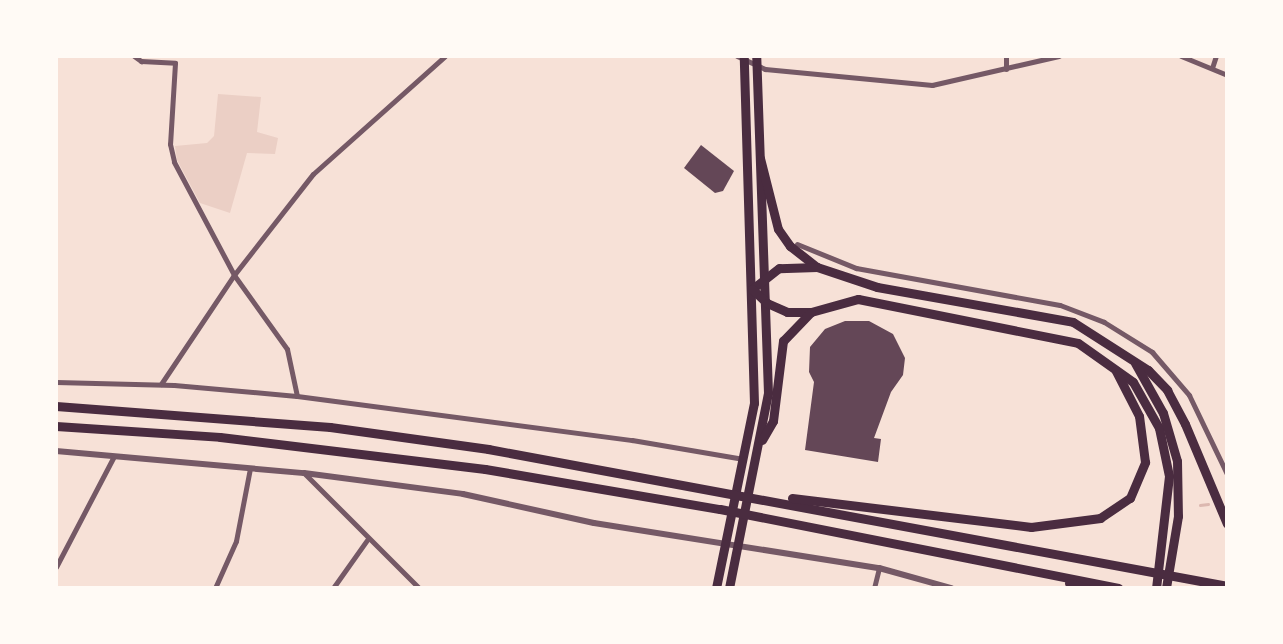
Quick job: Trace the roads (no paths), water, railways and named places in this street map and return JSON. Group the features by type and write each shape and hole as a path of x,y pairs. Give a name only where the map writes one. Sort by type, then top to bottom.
{"highway":[{"path":"729,588 762,440 768,393 767,303 756,56"},
{"path":"716,588 754,403 752,289 742,58"},
{"path":"760,158 778,229 790,246 817,267"},
{"path":"752,289 766,276 788,266 817,267 878,287 1073,322 1153,375 1173,400 1227,524"},
{"path":"752,289 767,303 787,312 811,312 846,300 870,301 947,320 1078,343 1115,368 1133,382 1147,403 1167,460 1168,509 1156,588"},
{"path":"762,440 773,421 783,341 811,312"},
{"path":"1135,362 1163,413 1177,460 1178,516 1166,588"},
{"path":"759,496 831,501 1031,527 1100,518 1130,498 1145,462 1139,416 1115,368"},
{"path":"56,406 330,427 497,450 759,496 1227,586"},
{"path":"56,426 370,453 720,509 1118,588"},
{"path":"974,559 1086,588"}],"street":[{"path":"134,56 134,60 175,63 170,144 174,162 234,274 291,358 297,396"},
{"path":"161,384 234,274 271,224 339,146 445,56"},
{"path":"1006,56 1006,69"},
{"path":"742,58 756,67 918,85 1006,69 1059,56"},
{"path":"1182,56 1227,74"},
{"path":"1212,68 1216,56"},
{"path":"797,244 856,268 1060,305 1104,322 1152,352 1189,395 1227,474"},
{"path":"56,382 161,384 297,396 632,440 743,459"},
{"path":"56,451 304,473 463,494 594,523 739,544 878,568 951,588"},
{"path":"56,567 114,456"},
{"path":"216,588 236,541 250,468"},
{"path":"304,473 367,540 419,588"},
{"path":"333,588 367,540"},
{"path":"874,588 878,568"}],"waterway":[{"path":"1200,505 1208,504"}]}
